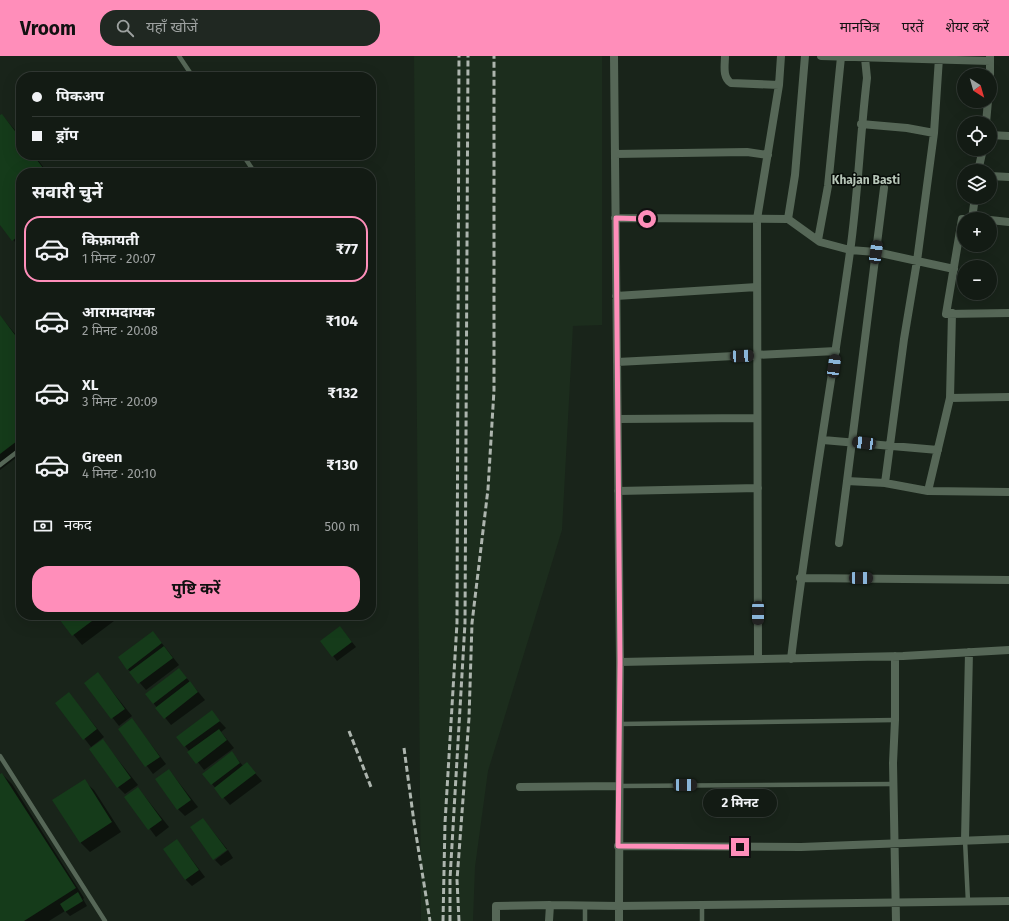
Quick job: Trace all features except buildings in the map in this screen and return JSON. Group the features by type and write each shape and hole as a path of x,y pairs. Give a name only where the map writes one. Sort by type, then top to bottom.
{"street":[{"path":"614,56 620,662 618,846 619,921"},
{"path":"725,56 725,75 727,81 731,83 779,85"},
{"path":"758,659 757,219 779,85 780,56"},
{"path":"788,219 795,175 804,56"},
{"path":"821,56 865,58 990,58"},
{"path":"818,240 828,186 841,57"},
{"path":"791,659 800,578 823,440 850,250 861,124 867,78 865,58"},
{"path":"885,483 934,133 938,58"},
{"path":"861,124 907,128 934,133"},
{"path":"997,135 1009,136"},
{"path":"615,154 747,152 768,155"},
{"path":"997,176 1009,177"},
{"path":"839,543 851,441 857,412 884,188"},
{"path":"616,218 788,219 818,240 850,250 876,252 954,269"},
{"path":"997,221 1009,222"},
{"path":"957,250 946,314 1009,313"},
{"path":"616,296 757,287"},
{"path":"928,491 950,398 952,313"},
{"path":"617,362 836,351"},
{"path":"950,398 1009,397"},
{"path":"618,419 757,418"},
{"path":"823,440 851,441 938,450"},
{"path":"846,481 885,483 928,491 1009,492"},
{"path":"618,491 758,488"},
{"path":"800,578 1009,580"},
{"path":"620,662 895,656 1009,650"},
{"path":"965,840 969,652"},
{"path":"895,656 893,843 896,921"},
{"path":"520,788 619,786"},
{"path":"618,846 801,847 1009,839"},
{"path":"496,921 496,906 1009,901"},
{"path":"549,921 550,905"}],"lane":[{"path":"179,56 190,72"},
{"path":"0,465 16,453"},
{"path":"619,724 895,720"},
{"path":"0,756 105,921"},
{"path":"619,786 893,784"},
{"path":"965,840 968,902"},
{"path":"585,905 585,921"},
{"path":"702,905 702,921"}],"shaded area":[{"path":"414,56 602,56 602,325 573,326 562,530 488,771 475,867 473,921 421,921"}],"railway":[{"path":"443,921 445,823 457,623 459,56"},
{"path":"450,921 450,879 465,623 468,56"},
{"path":"459,921 457,880 469,718 472,623 488,489 494,390 494,56"},
{"path":"349,731 371,787"},
{"path":"404,748 430,921"}],"district":[{"name":"Khajan Basti","path":"866,180"}],"route":[{"path":"647,219 616,218 620,662 618,846 740,847"}]}
